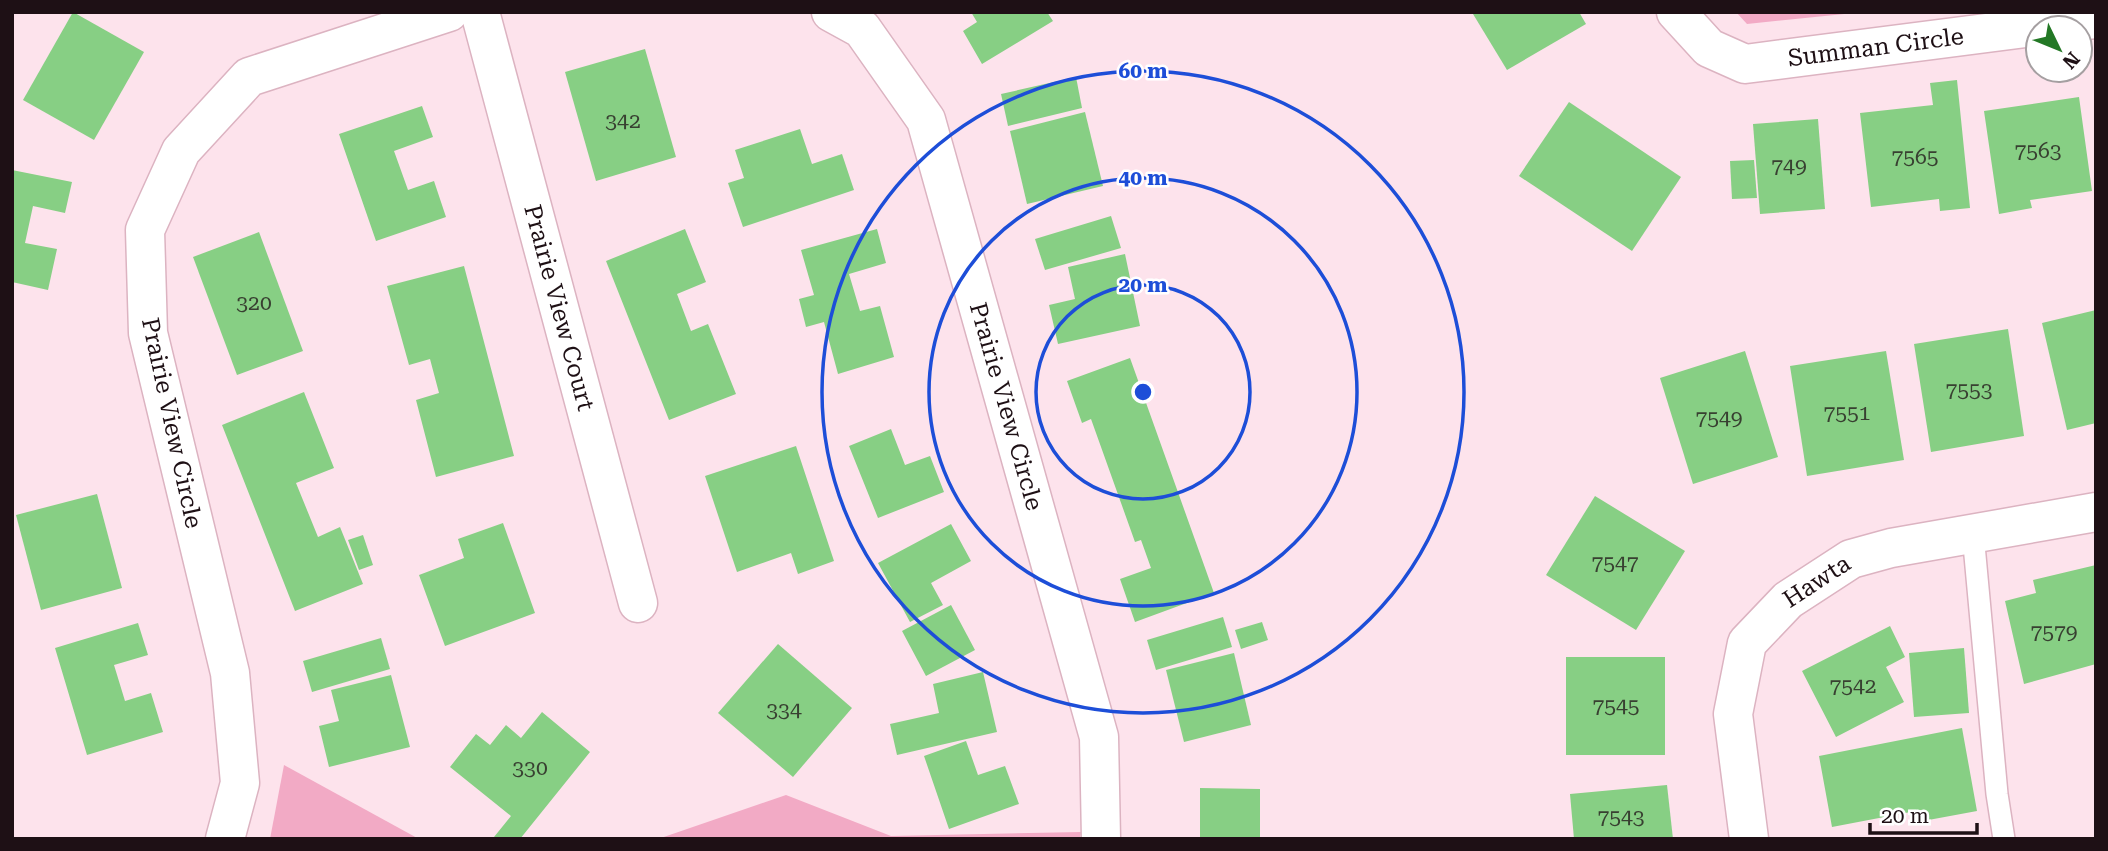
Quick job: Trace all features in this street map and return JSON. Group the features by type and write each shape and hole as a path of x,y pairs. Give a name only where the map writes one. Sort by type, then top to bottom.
{"street":[{"name":"Prairie View Circle","path":"225,839 240,783 230,673 148,333 145,230 181,151 249,77 449,12"},
{"name":"Prairie View Court","path":"480,12 638,603"},
{"name":"Prairie View Circle","path":"831,12 862,29 926,120 1098,737 1101,839"},
{"name":"Summan Circle","path":"1676,12 1709,48 1745,64 2096,19"},
{"name":"Hawta","path":"1749,839 1733,714 1748,643 1787,600 1851,559 1891,548 2096,512"}],"lane":[{"path":"1973,534 1997,794 2004,839"}],"shaded area":[{"path":"1736,12 1864,12 1747,24"},
{"path":"284,765 419,839 270,839"},
{"path":"786,795 891,836 1081,832 1080,839 658,839"}],"building":[{"path":"73,12 144,52 94,140 23,100"},
{"path":"971,12 1047,12 1053,21 982,64 963,31 977,22"},
{"path":"1579,12 1586,24 1507,70 1473,14"},
{"path":"645,49 676,157 596,181 565,72"},
{"path":"1076,77 1082,108 1008,126 1001,94"},
{"path":"1957,80 1970,208 1940,211 1939,199 1871,207 1860,113 1933,105 1930,83"},
{"path":"2079,97 2092,191 2030,200 2032,208 1999,214 1984,111"},
{"path":"1569,102 1681,177 1632,251 1519,176"},
{"path":"422,106 433,137 394,151 408,190 434,181 446,217 376,241 339,134"},
{"path":"1085,112 1103,186 1027,204 1010,131"},
{"path":"1818,119 1825,209 1760,214 1753,124"},
{"path":"800,129 812,164 842,154 854,190 743,227 728,183 744,178 735,150"},
{"path":"1754,160 1757,198 1732,199 1730,161"},
{"path":"12,170 72,182 65,213 33,206 25,243 57,249 48,290 12,282"},
{"path":"1111,216 1121,248 1045,270 1035,239"},
{"path":"685,229 706,282 677,294 691,331 708,324 736,394 669,420 606,261"},
{"path":"877,229 886,263 849,274 860,311 880,306 894,357 838,374 824,322 806,327 799,299 814,295 801,250"},
{"path":"259,232 303,351 237,375 193,257"},
{"path":"1125,254 1140,326 1058,344 1049,305 1075,299 1068,267"},
{"path":"464,266 514,456 436,477 416,400 439,393 430,359 409,365 387,286"},
{"path":"2096,310 2096,423 2067,430 2042,323"},
{"path":"2008,329 2024,436 1931,452 1914,344"},
{"path":"1745,351 1778,457 1693,484 1660,378"},
{"path":"1886,351 1904,460 1807,476 1790,366"},
{"path":"1130,358 1214,593 1135,622 1120,579 1151,568 1141,540 1135,542 1091,419 1082,423 1067,381"},
{"path":"304,392 334,468 296,483 318,537 340,527 363,584 295,611 222,425"},
{"path":"891,429 905,465 930,456 944,492 878,518 849,446"},
{"path":"796,446 834,561 798,574 791,553 737,572 705,476"},
{"path":"97,494 122,588 41,610 16,515"},
{"path":"1595,496 1685,551 1636,630 1546,575"},
{"path":"503,523 535,613 445,646 419,575 464,558 458,539"},
{"path":"951,524 971,561 931,583 943,605 910,622 878,563"},
{"path":"363,535 373,565 359,570 348,540"},
{"path":"2096,565 2096,664 2024,684 2005,601 2036,593 2033,580"},
{"path":"951,605 975,650 926,676 902,631"},
{"path":"1223,617 1232,647 1156,670 1147,640"},
{"path":"1262,622 1268,640 1241,649 1235,630"},
{"path":"138,623 148,655 114,665 125,701 151,693 163,732 87,755 55,648"},
{"path":"1890,626 1905,657 1886,667 1904,702 1836,737 1802,671"},
{"path":"381,638 390,669 312,692 303,661"},
{"path":"778,644 852,708 793,777 718,713"},
{"path":"1964,648 1969,713 1914,717 1909,653"},
{"path":"1234,653 1251,725 1184,742 1166,670"},
{"path":"1566,657 1665,657 1665,755 1566,755"},
{"path":"983,672 997,732 897,755 890,724 939,713 933,684"},
{"path":"391,675 410,747 329,767 319,726 339,721 331,690"},
{"path":"542,712 590,752 520,839 496,839 494,837 511,816 450,767 476,734 490,745 506,725 521,738"},
{"path":"1962,728 1977,811 1923,821 1921,810 1832,827 1819,756"},
{"path":"966,741 978,775 1005,766 1019,804 949,829 924,756"},
{"path":"1667,785 1673,839 1574,839 1570,794"},
{"path":"1200,788 1260,789 1260,839 1200,837"}]}
